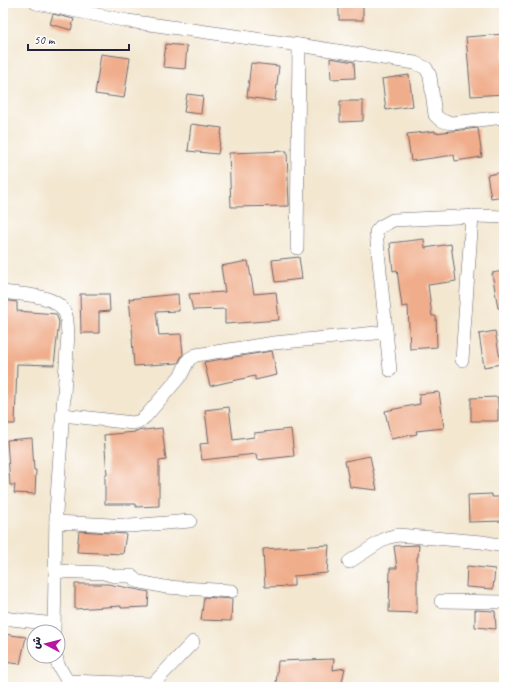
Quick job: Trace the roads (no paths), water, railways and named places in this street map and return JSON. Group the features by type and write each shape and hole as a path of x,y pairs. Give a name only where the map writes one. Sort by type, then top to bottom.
{"street":[{"path":"36,3 128,22 299,45 415,63 426,68 430,76 435,115 444,122 504,117"},
{"path":"297,248 299,45"},
{"path":"390,370 376,232 380,227 393,220 472,216 504,217"},
{"path":"462,360 472,216"},
{"path":"3,292 53,300 61,306 66,314 68,334 56,522 54,624"},
{"path":"63,415 133,423 140,421 146,416 181,375 189,360 196,355 274,343 386,332"},
{"path":"56,522 130,526 190,521"},
{"path":"349,562 386,538 398,535 482,542 504,546"},
{"path":"55,571 132,576 136,580 165,586 232,592"},
{"path":"441,601 504,602"},
{"path":"3,618 34,624"},
{"path":"58,664 69,684 154,684 193,642"}]}
